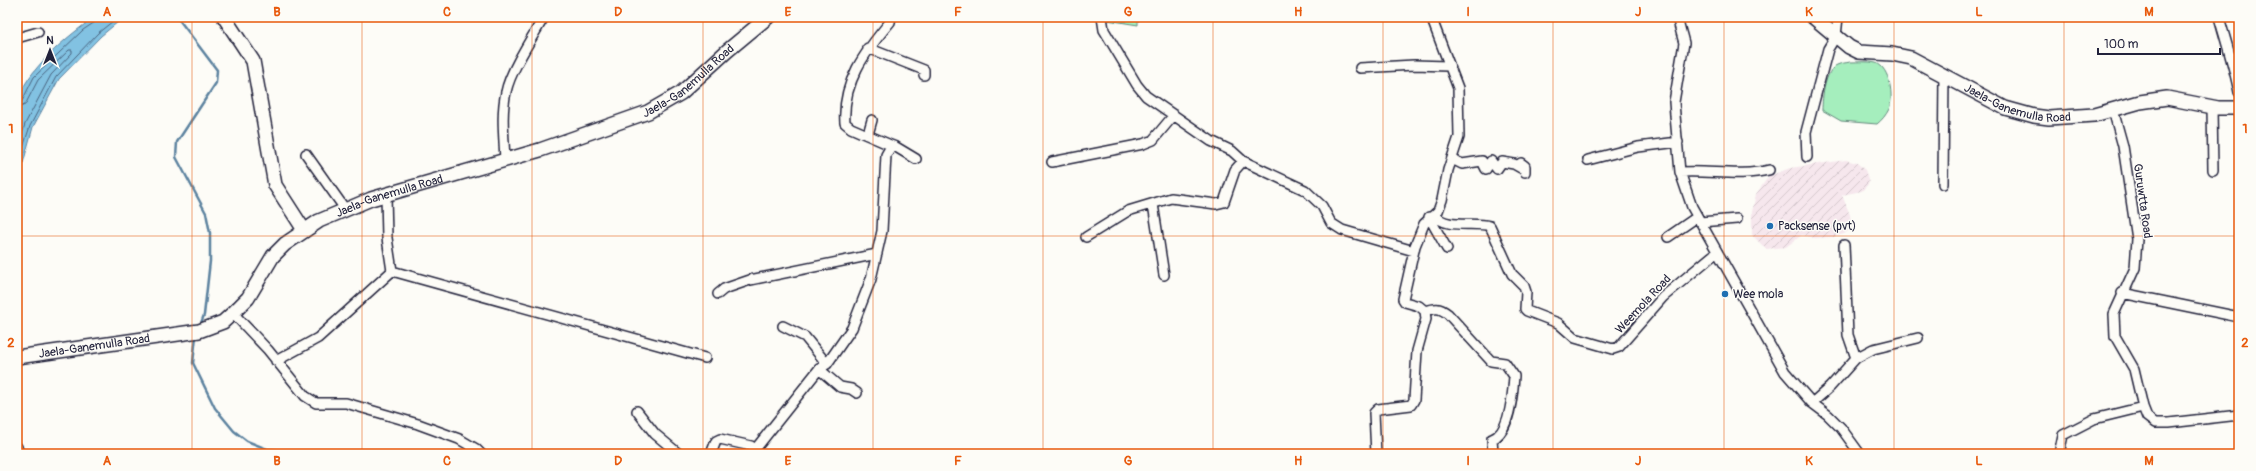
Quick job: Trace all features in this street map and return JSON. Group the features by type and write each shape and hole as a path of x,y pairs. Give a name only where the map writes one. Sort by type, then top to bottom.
{"main road":[{"path":"224,17 252,61 275,185 304,230"},
{"name":"Jaela-Ganemulla Road","path":"17,357 191,332 209,328 223,322 248,298 273,256 285,244 304,230 345,209 386,194 505,160 629,120 669,101 768,17"},
{"name":"Jaela-Ganemulla Road","path":"1813,17 1849,47 1859,52 1902,55 1944,74 2004,108 2034,116 2049,118 2094,115 2140,102 2167,98 2212,107 2239,108"}],"street":[{"path":"505,160 503,123 506,90 544,17"},
{"path":"891,17 890,22 868,48 856,72 844,108 845,123 851,128 896,147 916,159"},
{"path":"1102,17 1104,30 1137,85 1146,96 1211,141 1232,151 1243,161 1305,190 1322,206 1331,223 1342,230 1414,251"},
{"path":"1376,454 1374,413 1378,409 1410,405 1414,400 1417,351 1426,318 1425,311 1419,306 1405,302 1403,299 1414,251 1424,224 1432,216 1442,200 1448,170 1458,137 1458,88 1448,66 1431,17"},
{"path":"1677,17 1684,42 1674,102 1680,172 1685,188 1699,219 1785,372 1812,403 1828,415 1841,428 1860,454"},
{"path":"1807,157 1806,132 1828,49 1836,36 1838,17"},
{"path":"2219,17 2229,54 2234,64 2239,92"},
{"path":"17,38 38,32"},
{"path":"868,48 924,70 924,75"},
{"path":"1360,68 1414,65 1448,66"},
{"path":"1943,184 1944,74"},
{"path":"2212,107 2213,170"},
{"name":"Guruwtta Road","path":"2113,110 2123,146 2137,239 2135,268 2122,293 2114,314 2115,336 2134,369 2142,407"},
{"path":"1052,162 1143,144 1154,140 1174,115"},
{"path":"868,134 872,120"},
{"path":"1588,160 1638,147 1678,142"},
{"path":"711,454 716,442 720,439 751,446 756,451 757,447 823,366 855,321 871,279 882,231 886,155 890,148 888,144"},
{"path":"306,154 345,209"},
{"path":"1452,159 1462,164 1482,161 1486,168 1491,161 1497,169 1502,162 1514,164 1521,168 1521,163 1525,166 1525,172"},
{"path":"1086,237 1128,211 1172,198 1216,204 1224,202 1235,170 1243,161"},
{"path":"1680,172 1704,171 1753,174 1769,170"},
{"path":"386,194 387,238 392,271"},
{"path":"1153,204 1164,275"},
{"path":"1432,216 1447,249"},
{"name":"Weemola Road","path":"1432,216 1447,223 1490,226 1508,267 1524,286 1526,292 1525,309 1554,321 1575,338 1613,349 1619,347 1663,297 1717,252"},
{"path":"1668,237 1699,219 1737,219"},
{"path":"1844,245 1848,335 1856,358"},
{"path":"718,294 724,290 750,280 876,254"},
{"path":"392,271 705,358"},
{"path":"276,361 318,338 392,271"},
{"path":"2122,293 2239,317"},
{"path":"1425,311 1435,308 1441,309 1448,314 1491,361 1505,363 1514,376 1508,414 1502,432 1492,440 1492,454"},
{"path":"233,313 305,396 316,403 346,403 418,424 459,439 476,449 481,454"},
{"path":"783,326 805,337 823,366 840,387 851,389 857,393"},
{"path":"1812,403 1830,387 1856,358 1873,349 1918,338"},
{"path":"2059,454 2063,435 2094,419 2142,407 2147,417 2155,423 2169,423 2239,415"},
{"path":"637,411 655,434 679,454"},
{"path":"17,448 19,454"}],"shaded area":[{"path":"1846,160 1857,163 1865,170 1869,183 1862,191 1842,195 1850,215 1852,228 1844,234 1833,237 1815,238 1802,235 1786,247 1766,249 1752,235 1752,212 1756,194 1769,176 1790,168"}],"green space":[{"path":"1107,17 1138,17 1138,25 1107,20"},
{"path":"1850,62 1876,63 1881,66 1888,77 1891,90 1889,109 1877,124 1841,121 1822,110 1825,85 1830,72 1837,65"}],"water":[{"path":"95,17 124,17 101,36 59,79 33,127 22,167 17,171 16,111 21,92 28,79 49,55 73,33"}],"waterway":[{"path":"177,17 217,70 216,83 177,142 176,157 206,213 210,233 210,261 204,315 200,326"},
{"path":"196,336 193,363 215,408 234,431 247,441 267,449 284,451 285,454"}],"place":[{"name":"Packsense (pvt)","path":"1770,226"},
{"name":"Wee mola","path":"1725,294"}]}
